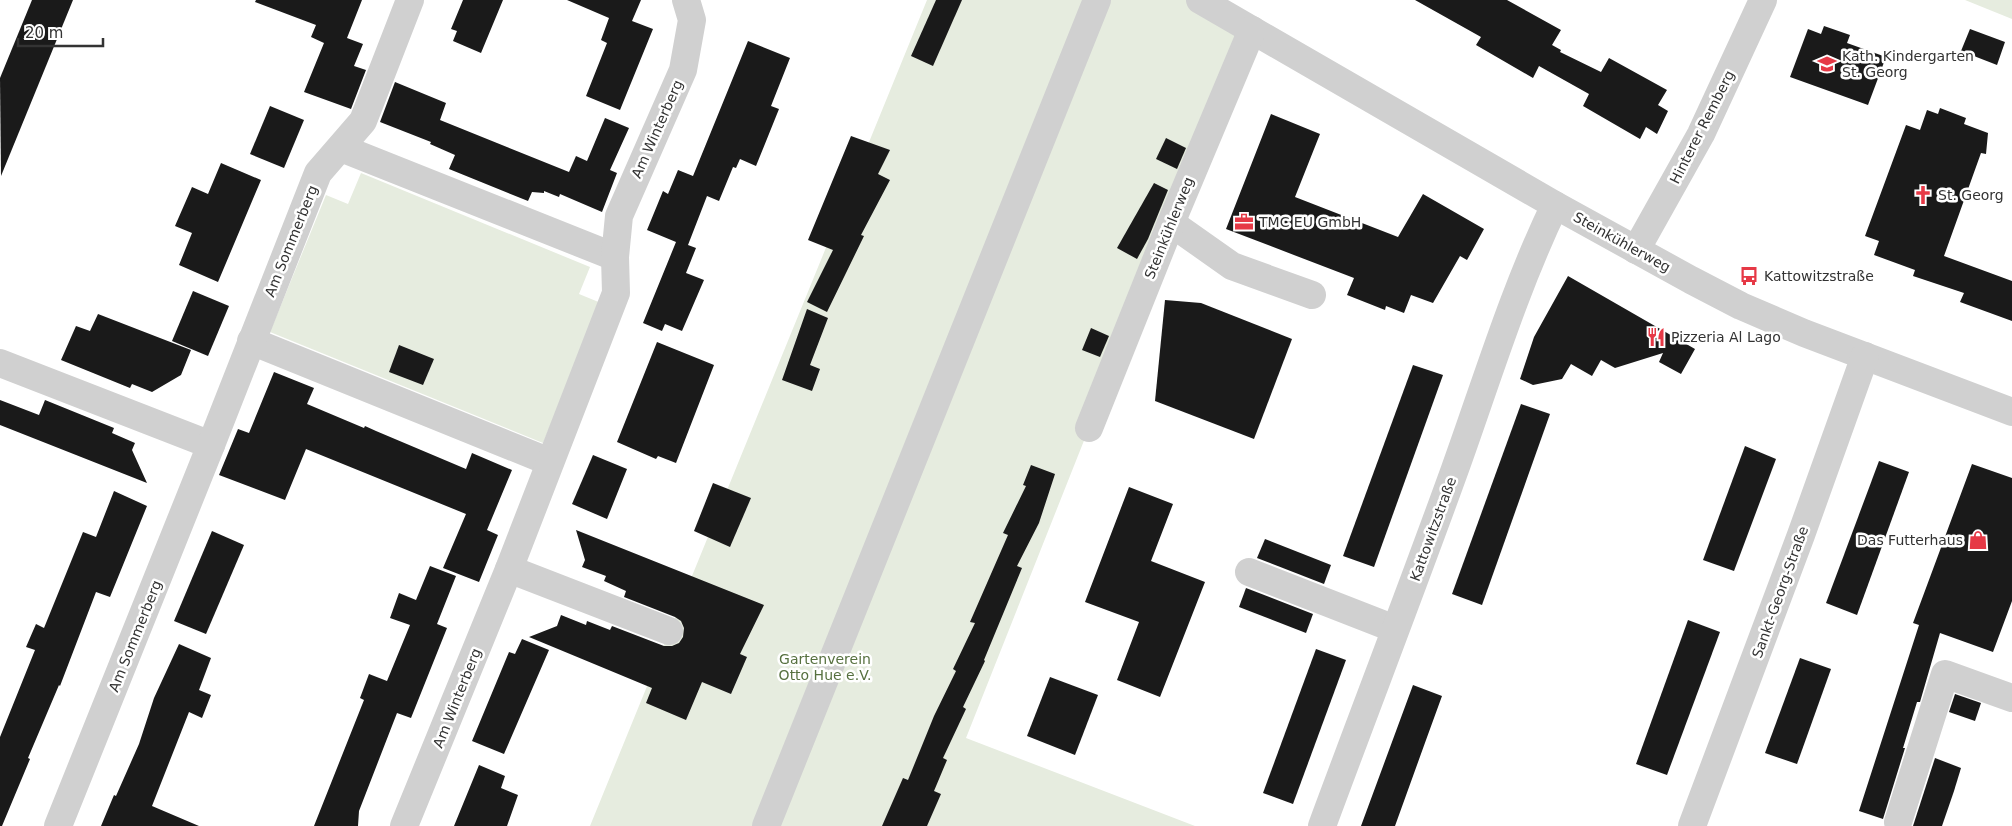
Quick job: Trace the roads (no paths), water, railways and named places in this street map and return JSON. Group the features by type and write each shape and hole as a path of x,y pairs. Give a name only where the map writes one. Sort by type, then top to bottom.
{"street":[{"name":"Am Sommerberg","path":"58,826 318,173 363,121 410,0"},
{"name":"Am Winterberg","path":"404,826 509,569 616,292 614,257 619,216 683,70 692,20 686,0"},
{"path":"766,826 1097,0"},
{"name":"Steinkühlerweg","path":"1200,0 1555,205 1741,306 2012,412"},
{"name":"Hinterer Remberg","path":"1636,250 1701,134 1763,0"},
{"name":"Steinkühlerweg","path":"1089,428 1171,223 1252,30"},
{"path":"341,148 614,257"},
{"name":"Kattowitzstraße","path":"1322,826 1467,436 1525,270 1555,205"},
{"path":"1171,223 1232,266 1312,296"},
{"path":"251,342 550,462"},
{"name":"Sankt-Georg-Straße","path":"1692,826 1801,535 1865,356"},
{"path":"0,363 211,445"},
{"path":"509,569 669,631"},
{"path":"1249,572 1395,629"},
{"path":"1898,822 1945,674 2012,698"}],"place":[{"name":"Kath. Kindergarten St. Georg","path":"1827,64"},
{"name":"St. Georg","path":"1923,195"},
{"name":"TMC EU GmbH","path":"1244,222"},
{"name":"Kattowitzstraße","path":"1749,276"},
{"name":"Pizzeria Al Lago","path":"1656,337"},
{"name":"Das Futterhaus","path":"1978,540"}],"park label":[{"name":"Gartenverein Otto Hue e.V.","path":"825,668"}]}
